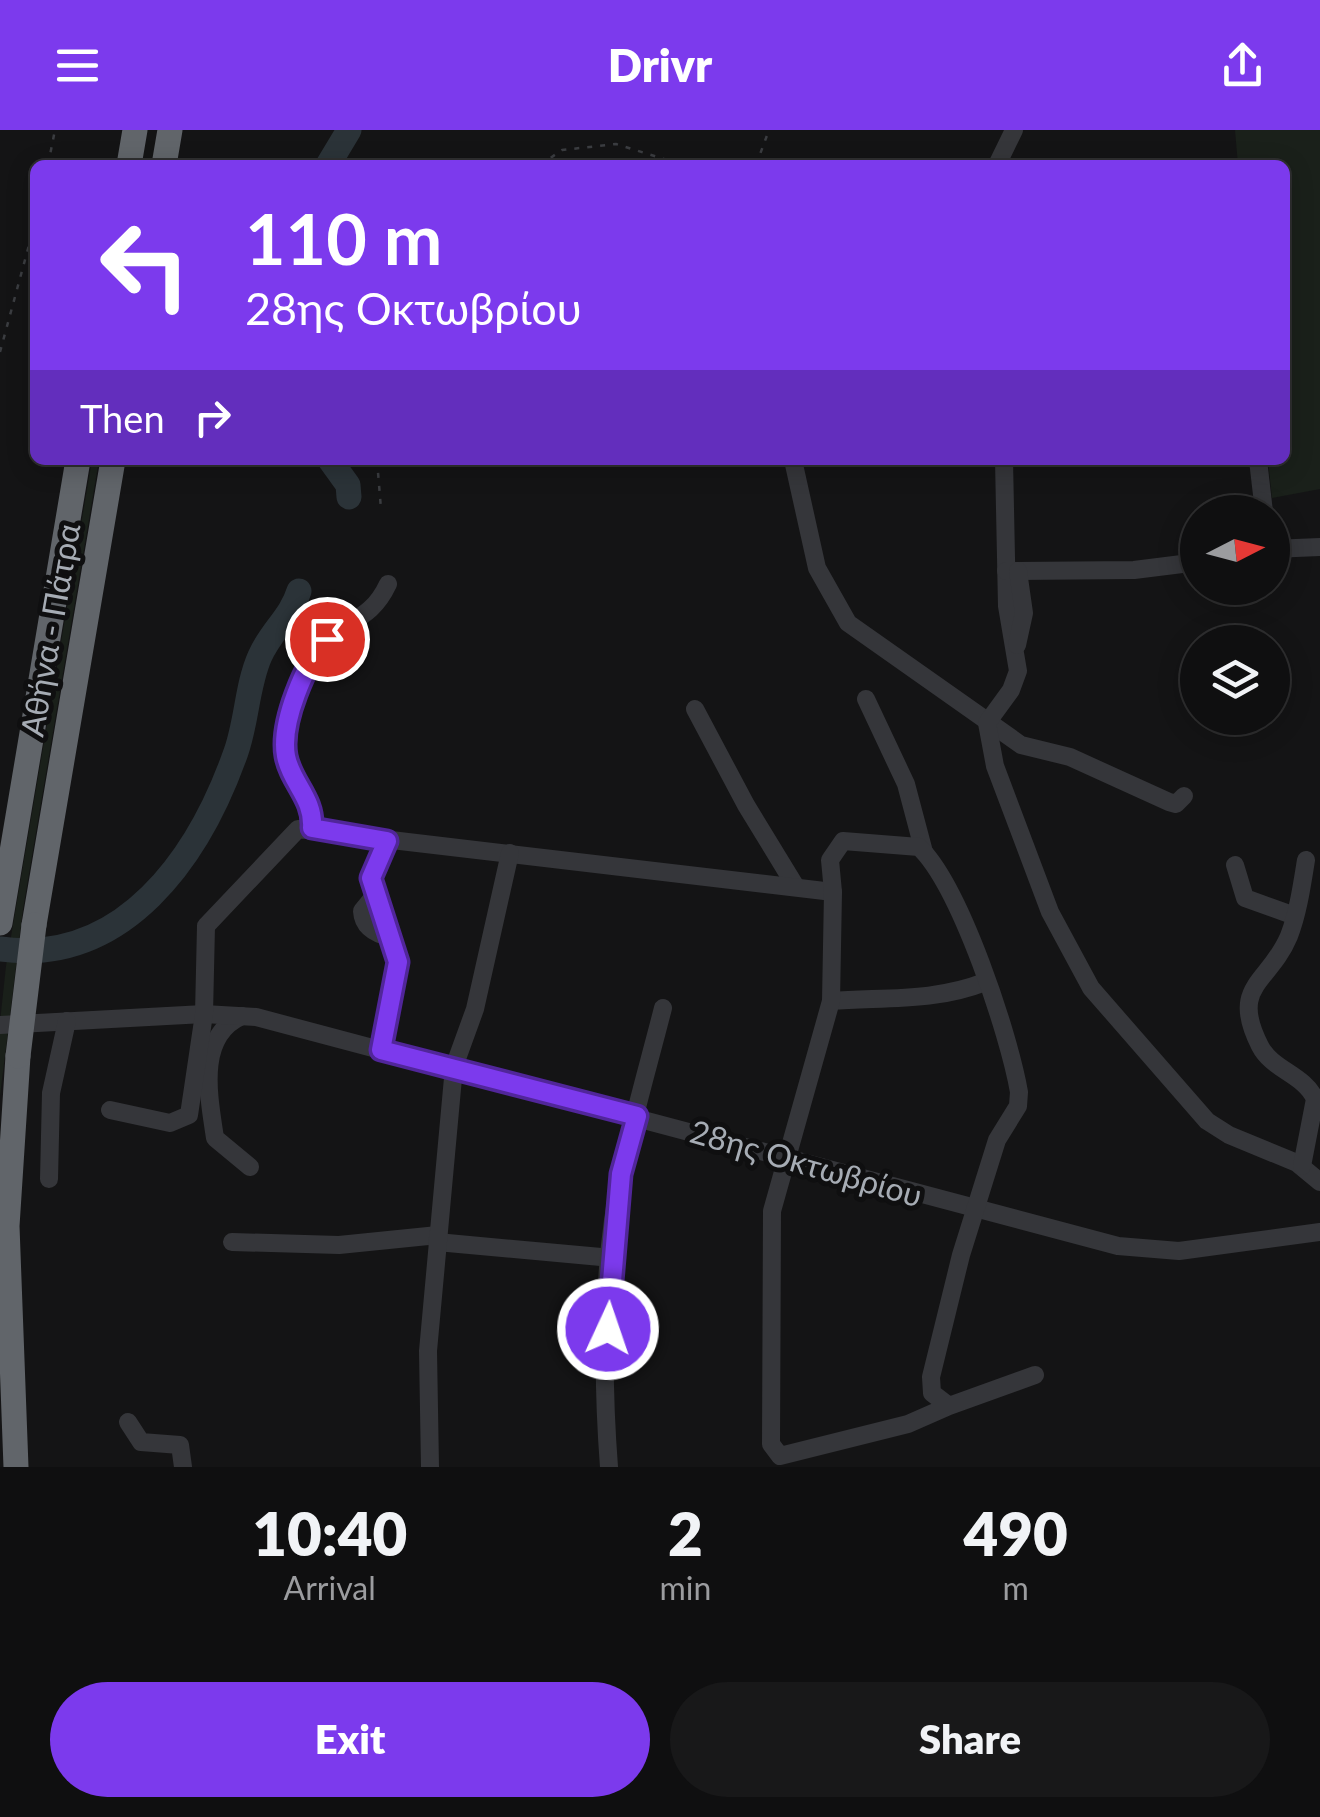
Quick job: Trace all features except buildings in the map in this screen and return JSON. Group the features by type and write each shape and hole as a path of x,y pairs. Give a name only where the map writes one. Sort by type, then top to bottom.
{"highway":[{"path":"130,160 135,130"},
{"path":"165,160 170,130"},
{"name":"Αθήνα - Πάτρα","path":"0,922 77,465"},
{"name":"Αθήνα - Πάτρα","path":"16,1467 6,1226 18,1056 34,925 112,465"}],"street":[{"path":"999,160 1014,130"},
{"path":"794,465 810,546 841,616 1021,745 1070,757 1169,802 1176,804 1184,796"},
{"path":"1004,465 1015,681 987,723 995,766 1050,912 1091,988 1207,1121 1302,1166 1320,1182"},
{"path":"1259,465 1262,495"},
{"path":"1290,548 1320,548"},
{"path":"1012,571 1134,570 1180,564"},
{"path":"312,828 310,804 286,757 290,720 319,648 373,610 388,584"},
{"path":"866,699 906,784 924,852 950,888 1020,1092 1018,1106 997,1140 978,1211 960,1255 931,1377 932,1393 949,1406"},
{"path":"695,708 746,805 796,887"},
{"path":"110,1110 170,1123 189,1114 204,1014 205,934 211,918 298,828 834,892"},
{"path":"381,1050 398,962 393,938 371,930 362,911 376,895 371,878 387,841"},
{"path":"924,852 906,844 843,842 830,860 834,892 831,1001 772,1211 770,1429 774,1452 792,1453 908,1424 1035,1375"},
{"path":"430,1467 427,1363 454,1068 476,1009 510,853"},
{"path":"1302,1166 1316,1099 1263,1052 1248,1014 1250,989 1288,939 1306,860"},
{"path":"1235,865 1245,898 1294,916"},
{"path":"831,1001 907,1000 953,993 984,982"},
{"path":"609,1467 606,1400 612,1258 621,1174 662,1008"},
{"name":"28ης Οκτωβρίου","path":"0,1025 204,1014 281,1021 978,1211 1144,1250 1179,1251 1320,1232"},
{"path":"242,1016 228,1022 213,1043 210,1096 215,1138 250,1166"},
{"path":"49,1179 51,1093 67,1021"},
{"path":"232,1242 339,1245 437,1239 612,1258"},
{"path":"128,1422 141,1442 180,1445 183,1467"}],"path":[{"path":"49,160 55,130"},
{"path":"758,160 769,130"},
{"path":"547,160 562,150 616,144 667,160"},
{"path":"0,352 30,241"},
{"path":"377,465 381,509"}],"shaded area":[{"path":"1235,130 1320,130 1320,489 1272,495 1269,465 1290,465 1290,160 1238,160"},
{"path":"91,465 98,465 23,909 0,1096 0,1022 6,966"}],"waterway":[{"path":"331,160 349,130"},
{"path":"334,465 348,485 349,497"},
{"path":"0,949 44,950 84,940 119,922 151,896 178,865 201,829 236,752 260,656 299,591"}],"route":[{"path":"327,639 313,660 287,730 286,757 310,804 312,828 387,841 371,878 398,962 381,1050 637,1116 621,1174 608,1329"}]}
